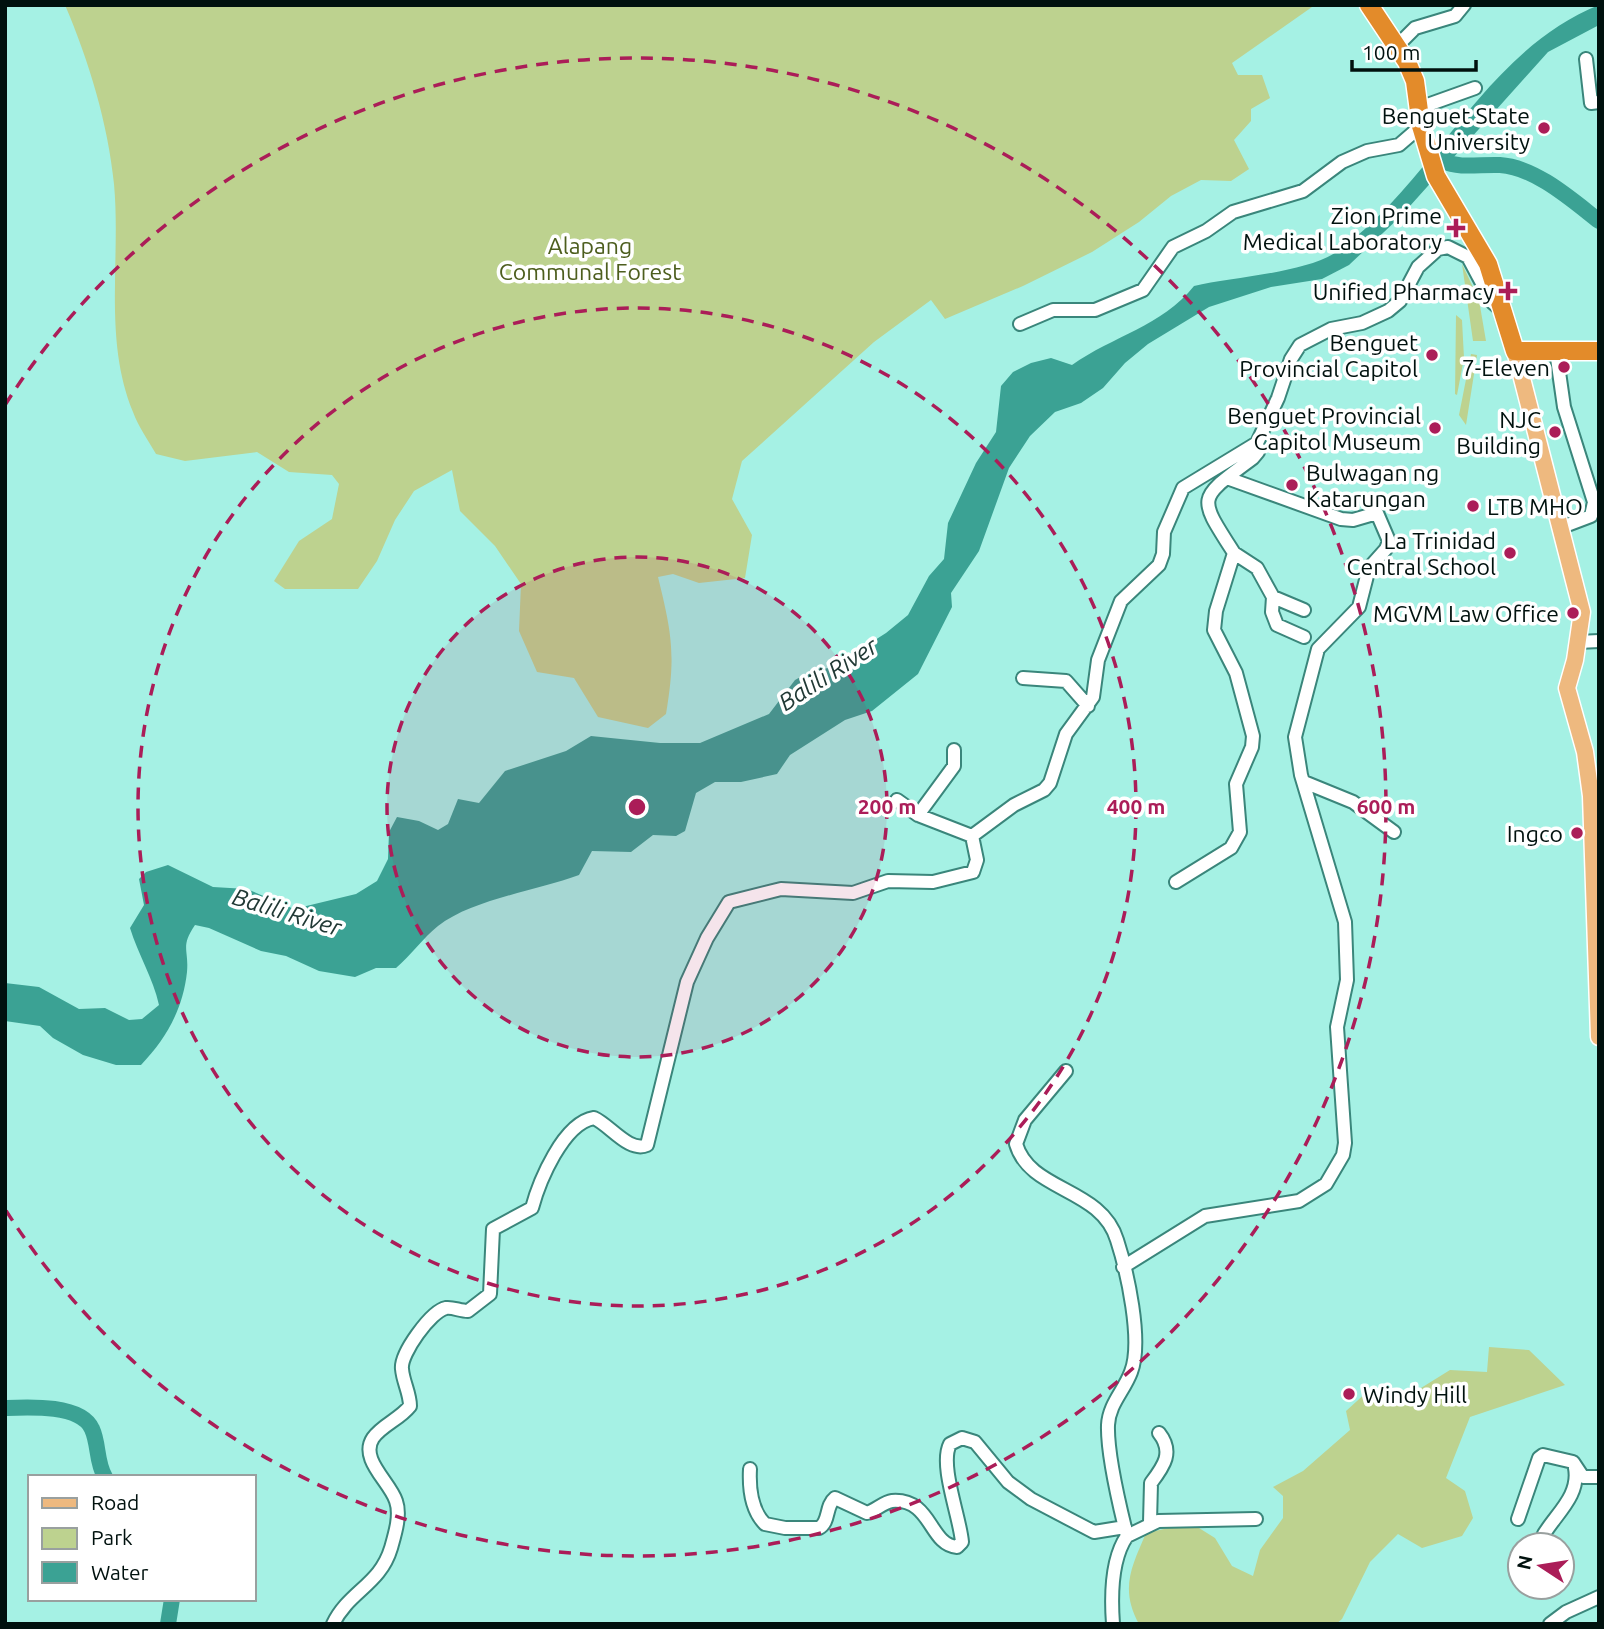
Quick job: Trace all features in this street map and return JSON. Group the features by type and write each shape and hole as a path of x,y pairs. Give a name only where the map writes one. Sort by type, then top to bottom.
{"highway":[{"path":"1369,5 1398,45 1415,80 1420,117 1436,176 1488,264 1515,351 1599,351"}],"main road":[{"path":"1515,351 1580,595 1581,621 1567,688 1585,752 1591,796 1599,1037"}],"street":[{"path":"1398,45 1415,28 1455,16 1464,5"},
{"path":"1586,59 1591,103 1599,102"},
{"path":"1020,324 1053,310 1095,310 1143,290 1173,247 1206,231 1233,212 1303,191 1342,162 1367,151 1399,145 1420,117 1475,88"},
{"path":"1304,637 1277,625 1272,612 1272,597 1257,568 1234,553 1215,527 1207,507 1213,490 1258,452 1257,443 1278,398 1291,359 1300,345 1331,329 1362,323 1388,310 1400,301 1418,267 1438,249 1448,247 1468,257 1492,302 1503,312"},
{"path":"1556,351 1564,407 1596,501 1591,516 1562,527"},
{"path":"972,836 1014,805 1044,790 1054,774 1066,734 1088,706 1095,688 1098,660 1118,608 1125,594 1159,565 1164,532 1183,488 1257,443"},
{"path":"1124,1268 1205,1216 1299,1201 1326,1184 1343,1155 1345,1143 1337,1027 1347,980 1345,922 1304,782 1295,737 1306,705 1314,660 1322,644 1359,607 1369,568 1388,545 1387,534 1377,513 1353,520 1341,519 1227,478"},
{"path":"1176,882 1231,848 1240,832 1236,784 1252,747 1253,736 1236,673 1214,630 1216,611 1234,553"},
{"path":"1272,597 1304,610"},
{"path":"1578,642 1599,641"},
{"path":"1023,678 1066,681 1088,706"},
{"path":"918,815 954,766 954,750"},
{"path":"1304,782 1353,802 1394,832"},
{"path":"897,800 918,815 972,836"},
{"path":"333,1624 346,1602 379,1574 390,1550 398,1508 392,1493 377,1472 370,1448 372,1439 410,1406 402,1370 405,1354 424,1326 441,1310 448,1308 468,1311 490,1294 493,1229 532,1208 545,1167 583,1122 594,1118 633,1145 647,1145 687,982 723,908 739,897 781,889 853,893 888,881 933,881 965,876 977,867 972,836"},
{"path":"1066,1071 1025,1121 1016,1144 1027,1165 1107,1216 1118,1241 1124,1268 1135,1354 1131,1371 1114,1401 1108,1425 1126,1532 1115,1567 1112,1624"},
{"path":"1150,1522 1150,1486 1164,1467 1167,1458 1166,1446 1158,1433"},
{"path":"750,1469 749,1488 753,1503 765,1524 785,1528 819,1528 825,1522 830,1503 835,1498 867,1513 889,1501 898,1502 923,1512 943,1542 957,1547 962,1542 947,1457 950,1444 962,1438 975,1442 1008,1482 1031,1499 1094,1532 1126,1532 1150,1522 1256,1519"},
{"path":"1518,1519 1539,1458 1554,1456 1573,1462 1576,1483 1570,1499 1546,1531"},
{"path":"1575,1468 1583,1477 1599,1477"},
{"path":"1550,1624 1566,1612 1599,1597"},
{"path":"1103,1624 1112,1609"}],"green space":[{"name":"Alapang Communal Forest","path":"65,5 1312,7 1232,63 1238,75 1262,75 1270,98 1251,109 1251,121 1234,140 1249,169 1231,181 1201,180 1171,196 1139,222 1092,252 1023,286 945,319 931,300 874,342 742,461 732,499 752,535 745,578 699,583 673,574 658,577 667,614 671,676 666,714 648,728 598,717 574,678 537,672 519,631 521,584 495,546 460,511 452,470 414,491 395,520 377,561 358,589 285,589 274,581 299,541 332,519 339,484 332,475 289,472 257,452 185,461 156,454 135,417 118,356 115,299 116,213 111,161 96,93"},
{"path":"1462,264 1479,300 1486,341 1473,341"},
{"path":"1456,315 1462,320 1464,358 1457,395 1455,394"},
{"path":"1471,354 1477,355 1466,425 1459,415"},
{"path":"1489,1347 1529,1350 1565,1385 1470,1417 1446,1478 1465,1491 1473,1518 1462,1536 1422,1548 1398,1534 1370,1562 1342,1619 1336,1624 1139,1624 1133,1611 1129,1589 1132,1568 1146,1533 1191,1523 1215,1538 1232,1566 1253,1576 1260,1550 1283,1518 1283,1496 1273,1487 1303,1471 1350,1430 1346,1411 1368,1391 1400,1401 1450,1370 1487,1372"}],"water":[{"name":"Balili River","path":"1599,5 1599,25 1548,52 1401,216 1349,265 1322,279 1271,287 1209,307 1148,344 1125,363 1103,388 1081,403 1055,412 1030,436 1009,468 979,551 951,593 952,607 918,674 872,711 845,720 790,755 777,774 741,782 715,782 696,793 685,831 676,836 653,835 631,852 592,851 579,875 505,896 452,917 427,936 396,968 376,968 355,977 319,971 286,956 261,951 209,928 195,925 186,943 187,972 177,1011 158,1045 141,1065 116,1065 83,1055 53,1038 40,1026 5,1021 5,983 39,987 79,1009 105,1008 129,1020 142,1019 159,1005 130,928 144,905 139,879 146,872 168,865 213,887 247,889 294,909 356,894 377,881 388,859 389,832 397,817 419,821 438,830 448,824 458,799 479,803 505,771 566,751 591,736 660,743 700,743 769,714 795,680 815,669 831,668 886,633 908,615 929,576 944,559 948,523 976,463 996,432 1001,386 1013,372 1031,363 1051,358 1072,365 1152,321 1181,300 1194,286 1289,269 1338,251 1373,222 1404,189 1491,85 1523,53 1558,26"}],"waterway":[{"path":"1442,161 1464,166 1513,167 1540,178 1599,221"},
{"path":"5,1408 66,1411 86,1421 92,1429 104,1475"},
{"path":"168,1624 172,1601"}],"place":[{"name":"Benguet State University","path":"1544,128"},
{"name":"Zion Prime Medical Laboratory","path":"1456,228"},
{"name":"Unified Pharmacy","path":"1508,291"},
{"name":"Benguet Provincial Capitol","path":"1432,355"},
{"name":"7-Eleven","path":"1564,367"},
{"name":"Benguet Provincial Capitol Museum","path":"1435,428"},
{"name":"NJC Building","path":"1555,432"},
{"name":"Bulwagan ng Katarungan","path":"1292,485"},
{"name":"LTB MHO","path":"1473,506"},
{"name":"La Trinidad Central School","path":"1510,553"},
{"name":"MGVM Law Office","path":"1573,613"},
{"name":"Ingco","path":"1577,833"},
{"name":"Windy Hill","path":"1349,1394"}]}
